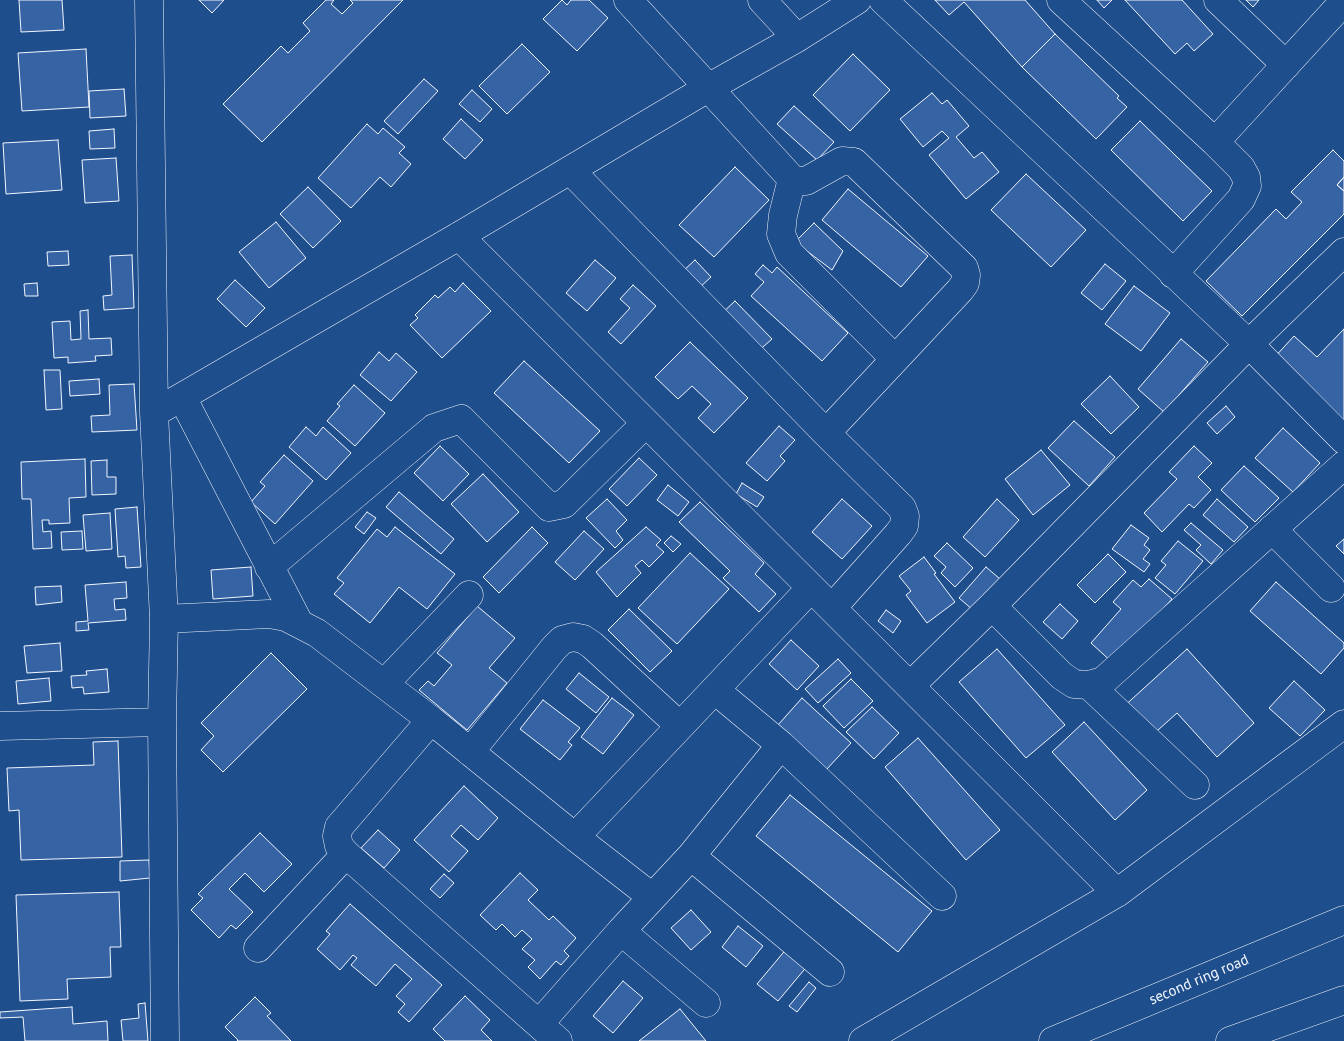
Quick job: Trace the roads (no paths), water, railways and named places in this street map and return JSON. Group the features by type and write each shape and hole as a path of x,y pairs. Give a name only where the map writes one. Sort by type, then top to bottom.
{"main road":[{"path":"148,0 154,413 164,619 162,722 165,1041"},
{"path":"628,0 792,179 799,182 806,181 842,161 854,162 964,268 966,275 965,283 960,290 826,433"},
{"path":"762,0 797,38"},
{"path":"154,413 459,236 708,88 797,38 858,0"},
{"path":"883,0 1249,344 1344,440"},
{"path":"1061,0 1215,142 1242,168 1246,177 1247,186 1241,199 1173,274"},
{"path":"1218,0 1286,65"},
{"path":"1215,142 1343,0"},
{"path":"570,170 826,433 902,508 905,516 904,526 832,608"},
{"path":"792,179 783,215 781,234 789,252 895,359"},
{"path":"459,236 1117,893"},
{"path":"910,686 992,606 1249,344 1344,252"},
{"path":"182,397 299,623"},
{"path":"269,567 434,428 460,419 549,507 564,504 646,423"},
{"path":"992,606 1062,676 1074,684 1089,685 1103,681 1344,465"},
{"path":"1272,529 1331,588"},
{"path":"575,838 811,588"},
{"path":"384,684 469,595"},
{"path":"164,619 268,614 286,617 299,623 316,633 431,720 575,838 652,897"},
{"path":"470,752 554,648 562,640 572,637 584,639 592,645 680,726"},
{"path":"1089,685 1195,785"},
{"path":"715,690 781,745 942,896"},
{"path":"431,720 339,827 337,836 339,846 548,1032 621,931 691,856 781,745"},
{"path":"0,726 162,722"},
{"path":"863,1041 1117,893 1344,724"},
{"path":"258,948 346,854"},
{"path":"691,856 830,972"},
{"name":"second ring road","path":"1053,1041 1344,920"},
{"path":"621,931 706,1003"},
{"path":"1230,1041 1344,1000"}]}
